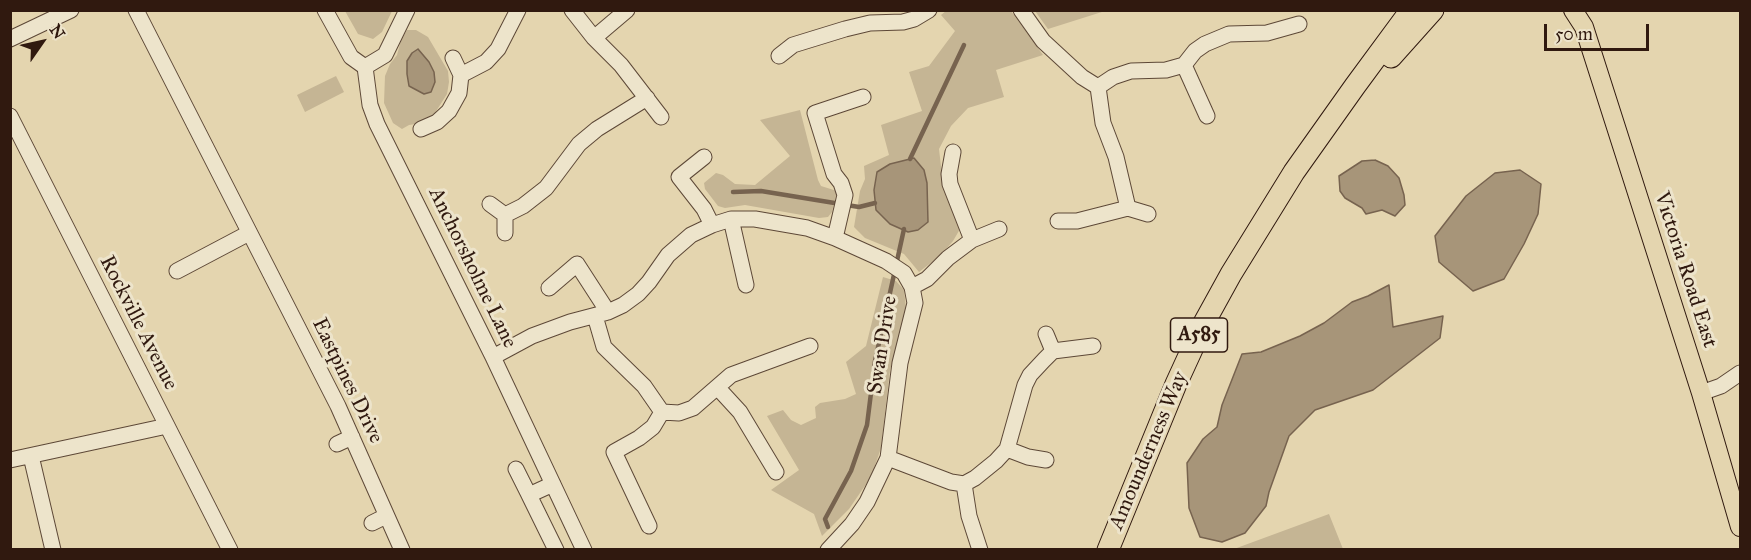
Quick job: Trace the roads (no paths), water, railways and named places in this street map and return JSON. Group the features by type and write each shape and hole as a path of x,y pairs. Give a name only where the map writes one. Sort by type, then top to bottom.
{"highway":[{"name":"Amounderness Way","path":"1319,136 1433,10"},
{"name":"Amounderness Way","path":"1108,549 1176,384 1204,323 1262,224 1319,136 1410,11"}],"main road":[{"name":"Victoria Road East","path":"1573,10 1584,19 1701,393 1740,527"}],"street":[{"path":"10,39 71,10"},
{"name":"Eastpines Drive","path":"136,10 352,437 402,549"},
{"path":"325,10 351,57 365,67 385,55 407,10"},
{"path":"461,75 486,62 498,49 518,10"},
{"path":"572,10 594,38 621,65 661,117"},
{"path":"594,38 627,10"},
{"path":"779,56 793,45 845,28 870,23 903,22 914,19 929,10"},
{"path":"1021,10 1043,41 1082,77 1098,87"},
{"path":"1098,87 1113,77 1131,71 1166,70 1184,65 1195,51 1216,38 1229,34 1267,33 1299,24"},
{"path":"421,129 437,122 457,99 461,75 453,58"},
{"path":"1184,65 1207,116"},
{"name":"Anchorsholme Lane","path":"365,67 370,105 377,124 493,357 584,549"},
{"path":"1098,87 1103,123 1116,157 1128,208"},
{"path":"835,238 845,195 841,183 834,174 815,113 863,97"},
{"path":"505,215 523,206 546,188 579,144 597,129 647,98"},
{"name":"Rockville Avenue","path":"10,116 230,549"},
{"path":"952,152 949,174 951,184 972,240"},
{"path":"704,157 679,177 704,209 712,225"},
{"path":"490,204 505,215"},
{"path":"1058,221 1077,221 1128,208 1148,214"},
{"path":"505,215 505,233"},
{"path":"731,219 746,285"},
{"name":"Swan Drive","path":"493,357 532,336 570,322 602,314 638,294 668,255 691,235 731,219 777,221 807,228 886,261 903,273 912,287 915,303 900,363 888,458 867,502 845,532 828,549"},
{"path":"912,287 927,279 948,258 972,240 999,229"},
{"path":"177,271 249,233"},
{"path":"549,288 577,264 602,314 604,347 649,392 662,412"},
{"path":"1046,334 1053,351"},
{"path":"662,412 679,413 693,408 731,375 810,346"},
{"path":"888,458 951,482 964,483 975,478 1007,449 1030,375 1053,351 1093,346"},
{"path":"1701,393 1721,386 1740,373"},
{"path":"717,387 740,412 776,472"},
{"path":"649,526 614,452 653,427 662,412"},
{"path":"10,460 166,426"},
{"path":"337,444 352,437"},
{"path":"1007,449 1028,457 1046,460"},
{"path":"31,456 53,549"},
{"path":"516,469 556,549"},
{"path":"964,483 969,516 980,549"},
{"path":"529,495 553,484"},
{"path":"372,523 387,516"}],"waterway":[{"path":"910,159 964,45"},
{"path":"733,192 761,191 859,207 875,203"},
{"path":"828,527 825,519 851,471 867,425 875,361 904,229"}]}
